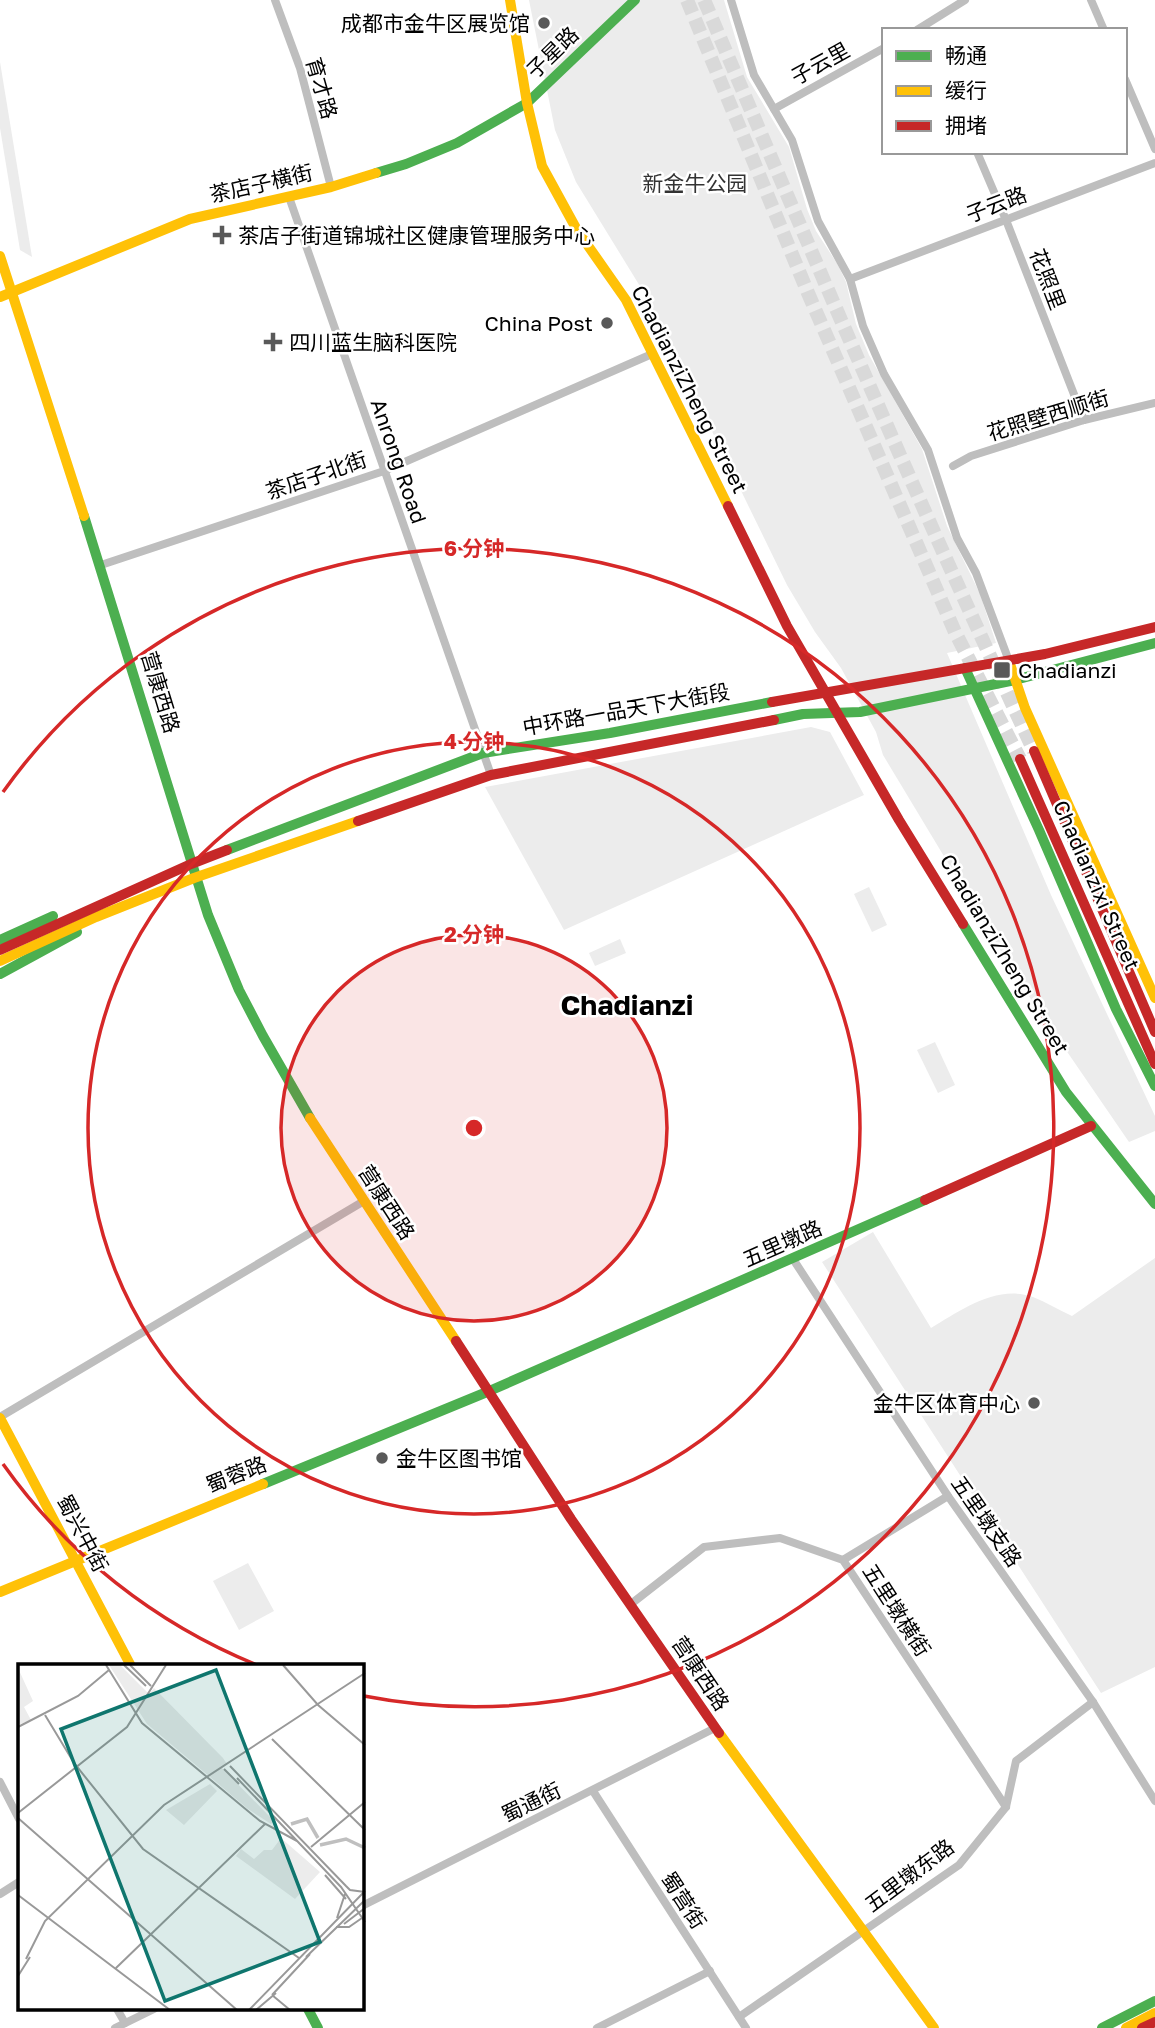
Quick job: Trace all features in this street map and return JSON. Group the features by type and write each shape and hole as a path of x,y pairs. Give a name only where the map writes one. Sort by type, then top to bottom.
{"main road":[{"path":"510,0 527,103"},
{"name":"子星路","path":"527,103 635,0"},
{"name":"茶店子横街","path":"6,295 190,219 331,187 435,153 527,103"},
{"name":"ChadianziZheng Street","path":"527,103 542,166 577,230 626,300 763,578 825,692 899,820 1066,1092 1155,1204"},
{"name":"营康西路","path":"0,256 6,295 101,565 165,770 194,878 237,985 265,1042 487,1392 715,1728 934,2028"},
{"name":"中环路一品天下大街段","path":"33,940 85,910 191,864 483,753 610,733 825,692 1009,661 1155,627"},
{"name":"中环路一品天下大街段","path":"33,940 194,878 491,775 803,714 860,712 1015,680 1155,643"},
{"path":"1009,661 1030,719 1155,998"},
{"path":"965,668 1116,1009 1155,1086"},
{"path":"1034,751 1155,1032"},
{"name":"Chadianzixi Street","path":"1020,759 1155,1064"},
{"name":"中环路一品天下大街段","path":"0,940 54,916 85,910"},
{"name":"中环路一品天下大街段","path":"0,974 69,938 96,917"},
{"path":"0,950 33,940"},
{"path":"0,961 33,940"},
{"name":"五里墩路","path":"487,1392 1091,1126"},
{"name":"蜀蓉路","path":"0,1592 487,1392"},
{"name":"蜀兴中街","path":"0,1418 130,1664"},
{"path":"1102,2028 1155,2001"},
{"path":"309,2010 318,2028"},
{"path":"1126,2028 1155,2013"}],"street":[{"name":"育才路","path":"275,0 300,68 331,187"},
{"path":"731,0 754,75 792,140 818,221 850,279 863,326 884,374 928,450 957,538 976,573 1009,661"},
{"path":"923,28 965,0"},
{"path":"1091,0 1103,28"},
{"name":"子云里","path":"774,109 882,49"},
{"path":"1127,84 1155,149"},
{"name":"花照里","path":"978,154 1084,420"},
{"name":"子云路","path":"850,279 1155,163"},
{"name":"Anrong Road","path":"289,197 491,775"},
{"name":"茶店子北街","path":"101,565 384,471 652,354"},
{"name":"花照壁西顺街","path":"953,466 971,456 1084,420 1155,403"},
{"path":"0,1418 364,1201"},
{"name":"五里墩支路","path":"793,1259 948,1496 1093,1702 1155,1801"},
{"path":"844,1560 948,1496"},
{"name":"五里墩横街","path":"631,1604 704,1548 780,1538 844,1560 1006,1807"},
{"name":"五里墩东路","path":"739,2017 959,1865 1006,1807 1016,1761 1093,1702"},
{"name":"蜀通街","path":"364,1905 715,1728"},
{"path":"0,1782 18,1817"},
{"name":"蜀营街","path":"593,1791 746,2028"},
{"path":"0,1894 18,1883"},
{"path":"597,2028 709,1971"},
{"path":"118,2010 125,2023"},
{"path":"115,2028 152,2010"}],"green space":[{"name":"新金牛公园","path":"529,0 724,0 747,77 789,147 816,231 846,282 856,324 869,355 922,449 947,526 980,594 996,643 947,653 1051,895 1155,1116 1155,1131 1129,1142 1022,986 883,755 876,732 841,668 815,632 787,585 646,296 576,182 555,130"},
{"path":"0,62 32,257 20,250 0,128"},
{"path":"811,727 830,732 864,795 564,930 485,787"},
{"path":"869,887 887,925 872,932 854,894"},
{"path":"620,939 626,953 595,966 589,953"},
{"path":"935,1042 955,1085 938,1093 917,1050"},
{"name":"金牛区体育中心","path":"873,1232 931,1328 979,1301 1006,1294 1033,1297 1072,1316 1155,1258 1155,1667 1101,1693 822,1262"},
{"path":"248,1563 274,1611 239,1630 213,1581"}],"tunnel":[{"path":"687,0 808,293 955,632 1020,759"},
{"path":"704,0 907,471 1034,751"}],"traffic: fast":[{"path":"376,173 457,143 527,103 635,0"},
{"path":"84,516 208,915 239,990 310,1118"},
{"path":"774,720 803,714 860,712 1015,680 1155,643"},
{"path":"965,668 1116,1009 1155,1086"},
{"path":"227,850 483,753 610,733 772,702"},
{"path":"0,940 53,916"},
{"path":"963,924 1066,1092 1155,1204"},
{"path":"0,974 77,932"},
{"path":"263,1484 487,1392 925,1200"},
{"path":"1102,2028 1155,2001"},
{"path":"309,2010 318,2028"}],"traffic: slow":[{"path":"510,0 527,103 542,166 577,230 626,300 728,506"},
{"path":"0,297 190,219 331,187 376,173"},
{"path":"0,256 84,516"},
{"path":"1009,661 1025,708 1155,998"},
{"path":"0,961 96,917 194,878 358,821"},
{"path":"310,1118 456,1341"},
{"path":"0,1418 130,1664"},
{"path":"0,1592 263,1484"},
{"path":"719,1733 934,2028"},
{"path":"1126,2028 1155,2013"}],"traffic: jam":[{"path":"728,506 787,626 899,820 963,924"},
{"path":"772,702 1045,654 1155,627"},
{"path":"358,821 491,775 774,720"},
{"path":"1034,751 1155,1032"},
{"path":"1020,759 1155,1064"},
{"path":"0,950 227,850"},
{"path":"925,1200 1091,1126"},
{"path":"456,1341 571,1519 719,1733"},
{"path":"1142,2028 1155,2022"}],"place":[{"name":"成都市金牛区展览馆","path":"544,23"},
{"name":"茶店子街道锦城社区健康管理服务中心","path":"222,235"},
{"name":"China Post","path":"607,323"},
{"name":"四川蓝生脑科医院","path":"273,342"},
{"name":"Chadianzi","path":"1002,670"},
{"name":"金牛区体育中心","path":"1034,1403"},
{"name":"金牛区图书馆","path":"382,1458"}],"district":[{"name":"Chadianzi","path":"627,1004"}]}
